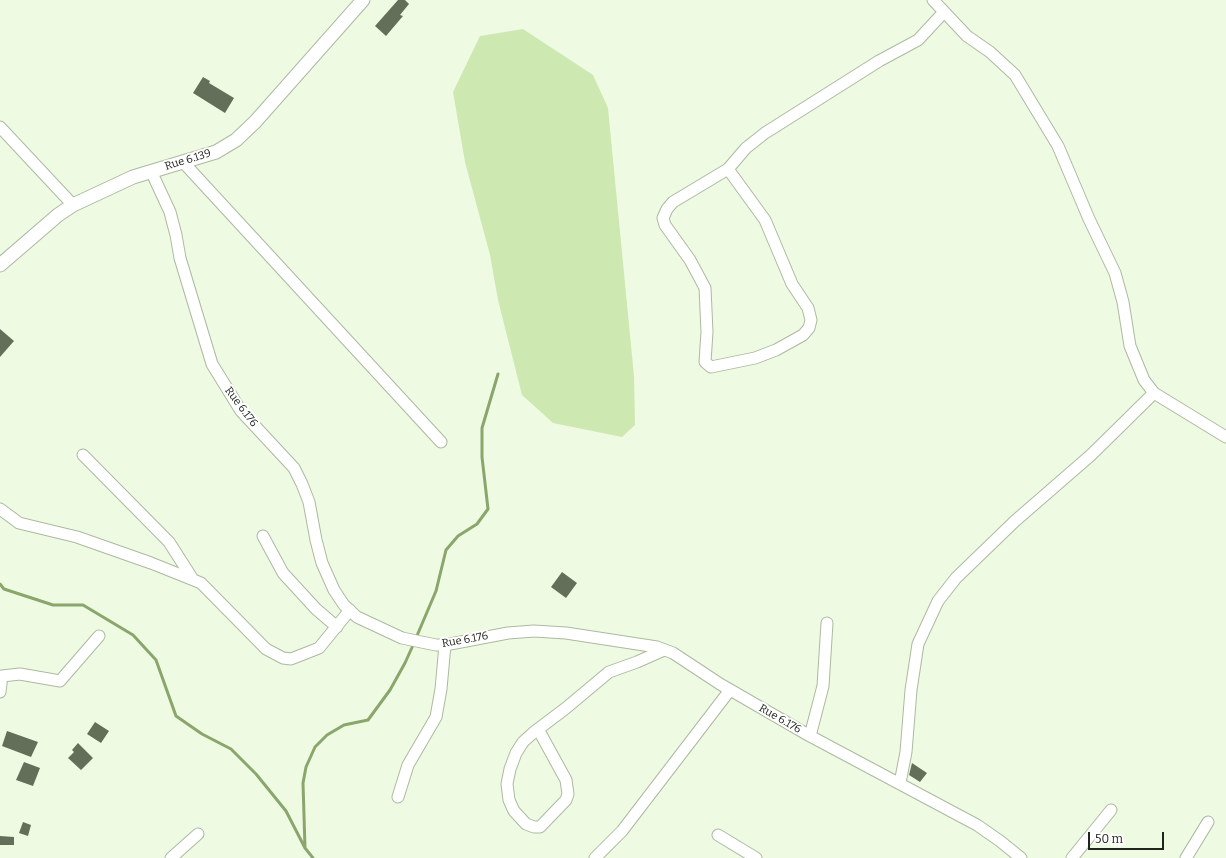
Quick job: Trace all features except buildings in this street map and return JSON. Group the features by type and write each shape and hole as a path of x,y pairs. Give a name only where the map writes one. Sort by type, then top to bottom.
{"street":[{"name":"Rue 6.139","path":"0,265 58,215 73,205 134,177 216,152 240,135 255,122 364,0"},
{"path":"933,0 966,36 990,52 1015,75 1058,146 1089,219 1115,273 1123,302 1130,346 1144,380 1154,393 1226,438"},
{"path":"728,169 765,220 792,284 808,308 811,320 809,328 803,335 776,350 755,358 710,367 705,362 707,332 705,288 690,260 665,225 663,218 667,209 673,202 728,169 746,148 764,133 879,61 918,40 944,12"},
{"path":"0,127 73,205"},
{"path":"183,162 441,442"},
{"name":"Rue 6.176","path":"151,171 170,212 180,258 212,364 241,411 294,468 309,502 322,563 334,590 357,617 402,638 436,645 445,645 508,633 534,631 574,634 657,647 673,653 730,690 810,736 989,832 1021,858"},
{"path":"900,783 906,752 911,690 918,644 938,601 956,578 1009,526 1091,455 1154,393"},
{"path":"83,455 169,542 192,578"},
{"path":"0,509 19,523 65,532 192,578 201,583 266,649 283,658 291,659 319,648 350,610"},
{"path":"263,536 283,573 316,609 337,627"},
{"path":"810,736 823,686 827,623"},
{"path":"0,692 2,676 20,674 60,681 99,636"},
{"path":"398,797 408,765 436,716 441,689 445,645"},
{"path":"538,729 566,780 568,794 566,800 540,827 534,827 526,824 514,810 509,800 507,784 510,769 516,753 524,742 538,729 609,672 664,650"},
{"path":"595,858 622,830 730,690"},
{"path":"1072,858 1111,810"},
{"path":"1186,858 1208,822"},
{"path":"171,858 198,834"},
{"path":"718,835 756,858"}],"green space":[{"path":"523,29 593,75 608,108 634,376 635,425 622,437 553,423 522,395 498,300 490,255 465,162 453,92 480,36"}],"waterway":[{"path":"416,638 436,591 446,550 458,536 477,524 488,509 482,457 482,428 498,374"},
{"path":"0,584 4,589 53,605 83,605 133,635 156,660 176,716 202,734 231,749 256,774 286,811 305,848 313,858"},
{"path":"305,848 303,783 306,767 315,747 327,735 344,725 368,720 390,690 414,643"}]}
